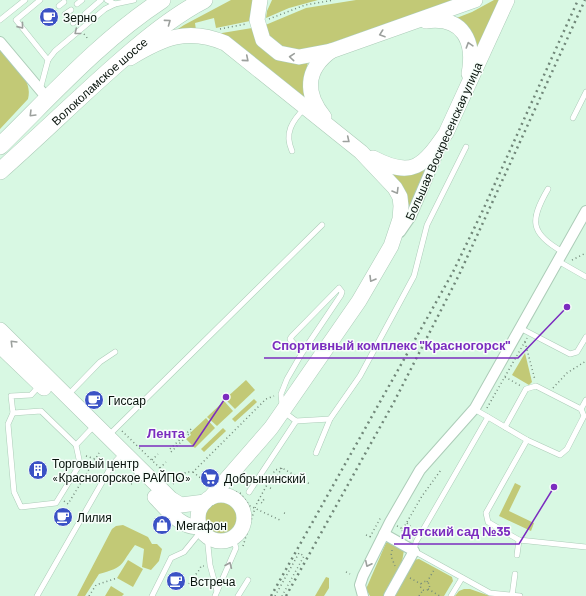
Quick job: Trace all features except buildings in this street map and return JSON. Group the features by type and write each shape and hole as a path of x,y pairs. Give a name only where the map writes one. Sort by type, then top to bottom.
{"main road":[{"name":"Волоколамское шоссе","path":"0,146 43,94 79,67 113,37 162,0"},
{"name":"Волоколамское шоссе","path":"0,171 150,36 177,16 204,0"}],"street":[{"path":"79,67 120,24 147,0"},
{"path":"260,0 256,13 258,27 263,40 273,50 292,57 331,51 476,0"},
{"name":"Большая Воскресенская улица","path":"208,495 234,473 284,411 359,301 391,246 411,216 435,163 467,83 486,49 507,0"},
{"path":"419,21 439,20 460,29 466,36 470,46 471,57 467,83"},
{"path":"106,74 164,40 176,36 196,35 213,38 231,48 334,129 361,152 388,179 400,197 400,219 391,246"},
{"path":"0,42 43,94"},
{"path":"331,51 324,56 314,71 310,85 313,100 334,129"},
{"path":"361,152 388,166 408,168 417,166 425,160 446,133"},
{"path":"363,596 360,585 362,576 420,470 474,409 520,328 561,263 563,252 586,211"},
{"path":"0,330 66,397 92,428 180,520 222,541 233,538 240,530 244,520 242,509 236,496 230,489 234,473"},
{"path":"0,346 40,385 92,428 112,432 120,456 176,503 186,506 208,495 236,496"},
{"path":"203,531 198,515 208,495"},
{"path":"384,534 414,551 389,596"}],"lane":[{"path":"0,20 25,0"},
{"path":"40,0 16,20 48,60"},
{"path":"77,4 82,0"},
{"path":"85,14 101,0"},
{"path":"107,0 116,4"},
{"path":"43,94 48,60 55,51 105,9 116,4 134,0"},
{"path":"59,6 64,2"},
{"path":"65,14 71,10"},
{"path":"73,24 78,19"},
{"path":"573,118 586,92"},
{"path":"292,151 288,131 293,121 306,108"},
{"path":"316,453 330,419 360,376 414,276 427,225 466,147"},
{"path":"548,189 534,218 538,233 552,246 563,252"},
{"path":"112,432 322,225"},
{"path":"561,263 586,277"},
{"path":"302,353 290,339 339,288 342,292 341,295 302,353 281,391 280,398 284,411 296,421 330,419"},
{"path":"520,328 570,354 577,352 586,337"},
{"path":"66,397 100,362 115,352"},
{"path":"12,413 41,411 76,445 80,464 56,503 21,507 14,492 8,424 12,413 11,396 30,395 40,385"},
{"path":"505,427 526,389 536,386 582,409"},
{"path":"474,409 527,440 560,455 567,449 584,416 582,409 586,400"},
{"path":"488,417 416,542 414,551 490,593 520,596"},
{"path":"249,492 296,421"},
{"path":"76,445 92,428"},
{"path":"527,440 486,513 488,522 519,540 586,547"},
{"path":"37,596 112,465 120,456"},
{"path":"203,531 216,594"},
{"path":"152,596 171,558 184,552 203,531"},
{"path":"216,594 236,548 233,538"},
{"path":"517,556 519,540"},
{"path":"512,596 515,574"},
{"path":"451,596 462,578"},
{"path":"238,596 248,580"}],"path":[{"path":"263,21 305,5 334,0"},
{"path":"216,30 252,23"},
{"path":"561,263 586,253"},
{"path":"525,342 536,386"},
{"path":"549,393 567,373 586,361"},
{"path":"505,377 526,389"},
{"path":"169,488 186,472 193,472 266,398 276,396"},
{"path":"170,448 191,429"},
{"path":"112,432 152,460 167,475 179,478"},
{"path":"171,452 191,432"},
{"path":"59,498 68,504 94,459 100,453"},
{"path":"152,460 158,454"},
{"path":"160,468 166,462"},
{"path":"275,479 282,468"},
{"path":"264,499 262,503 258,500 275,470 282,468 310,484"},
{"path":"403,529 422,496 441,470"},
{"path":"193,472 208,495"},
{"path":"236,496 240,493 250,506 282,521"},
{"path":"407,523 420,535"},
{"path":"275,596 299,553 302,554 304,556 282,596"},
{"path":"423,590 421,584 427,582 438,564"},
{"path":"189,584 191,579 197,575 201,566 204,566"},
{"path":"346,572 350,574"},
{"path":"89,596 96,585 117,578"},
{"path":"427,582 430,586 428,589"},
{"path":"419,596 423,590 428,589 440,596"}],"green space":[{"path":"231,0 255,0 250,21 216,28 214,18 195,23 196,30 180,32 178,29 184,25"},
{"path":"272,0 318,0 289,8 266,18 267,11"},
{"path":"356,0 454,0 302,52 275,45 263,26 306,8"},
{"path":"494,0 502,0 479,52 454,19 472,12"},
{"path":"252,28 255,38 260,46 272,56 308,62 303,84 308,104 216,34"},
{"path":"0,50 25,78 29,92 28,99 0,129"},
{"path":"427,166 408,211 391,176 392,173"},
{"path":"525,353 532,382 529,385 512,375"},
{"path":"246,380 255,390 235,409 225,399"},
{"path":"254,399 257,402 235,422 232,419"},
{"path":"224,401 233,411 217,426 207,417"},
{"path":"206,418 215,428 195,448 186,439 191,435 190,433"},
{"path":"223,428 226,431 204,452 201,449"},
{"path":"515,483 521,486 509,511 534,523 531,531 499,516"},
{"path":"217,499 225,499 232,502 237,507 240,518 237,529 232,534 225,537 217,537 210,534 205,529 202,522 202,514 205,507 210,502"},
{"path":"123,525 148,537 152,544 157,544 162,549 159,561 151,570 142,567 144,549 135,545 122,564 108,572 99,574 85,596 77,596 112,529 116,526"},
{"path":"388,542 404,550 402,562 384,596 370,596 366,589 386,543"},
{"path":"419,559 452,577 453,581 444,596 393,596 413,560"},
{"path":"128,560 143,569 133,587 117,578"},
{"path":"326,577 329,578 329,588 324,596 315,596"},
{"path":"111,586 124,594 122,596 105,596"},
{"path":"470,589 490,596 455,596 459,591"}],"railway":[{"path":"271,596 453,272 483,210 578,0"},
{"path":"286,596 394,402 459,275 585,0"}],"place":[{"name":"Зерно","path":"49,17"},
{"name":"Спортивный комплекс \"Красногорск\"","path":"567,307"},
{"name":"Лента","path":"226,397"},
{"name":"Гиссар","path":"94,400"},
{"name":"Торговый центр «Красногорское РАЙПО»","path":"38,470"},
{"name":"Добрынинский","path":"210,478"},
{"name":"Детский сад №35","path":"554,487"},
{"name":"Лилия","path":"63,517"},
{"name":"Мегафон","path":"162,525"},
{"name":"Встреча","path":"176,581"}]}
